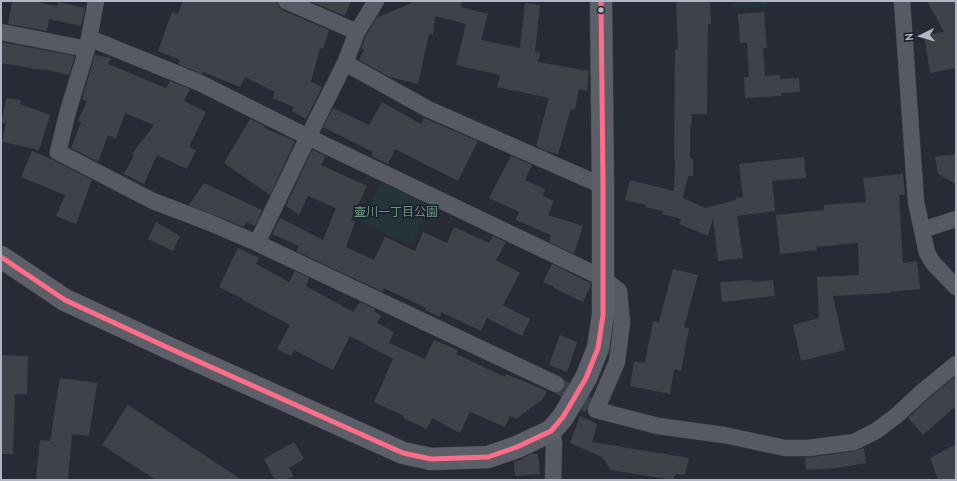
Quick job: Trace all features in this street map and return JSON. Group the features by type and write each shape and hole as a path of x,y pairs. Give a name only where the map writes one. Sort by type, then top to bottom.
{"street":[{"path":"96,1 88,43 68,111 58,152 153,200 257,243 556,384"},
{"path":"286,1 357,32"},
{"path":"257,243 345,63 357,32 376,1"},
{"path":"1,257 65,300 403,453 431,459 488,457 517,447 551,431 563,417 586,378 598,348 604,314 601,1"},
{"path":"902,1 916,202 927,253 932,263 956,287"},
{"path":"1,32 88,43 200,83 308,137 603,278 619,292 622,324 617,362 596,410 658,426 724,435 785,448 808,448 854,442 876,431 896,416 956,364"},
{"path":"345,63 428,109 603,186"},
{"path":"922,230 956,219"},
{"path":"551,431 554,443 553,480"}],"green space":[{"path":"733,1 767,1 767,7 733,8"},
{"name":"壷川一丁目公園","path":"381,180 430,203 412,246 362,223"}],"building":[{"path":"12,1 32,1 57,6 58,2 85,8 81,26 49,19 47,31 8,24"},
{"path":"183,1 277,1 278,6 282,10 329,30 323,49 320,48 311,82 322,87 306,119 292,111 294,107 273,98 275,92 245,77 240,87 178,64 180,60 158,51 172,12 178,14"},
{"path":"310,1 351,1 345,16"},
{"path":"416,1 462,1 461,7 488,14 481,40 520,48 525,3 540,5 535,52 540,53 538,62 589,71 587,91 579,89 575,110 571,109 558,154 546,151 536,146 549,98 497,87 500,75 456,65 466,24 435,16 433,34 429,34 418,84 390,77 359,60 364,50 361,48 376,18"},
{"path":"676,1 710,1 711,24 708,24 707,114 692,114 690,127 690,159 693,159 693,176 688,176 683,198 705,208 736,200 736,198 743,197 739,164 804,157 806,178 772,181 775,211 737,216 743,258 718,261 713,218 708,236 679,224 681,219 662,214 663,211 625,200 630,180 674,191 675,49 678,49"},
{"path":"927,1 956,1 956,68 930,73 924,35 944,32"},
{"path":"764,12 767,48 763,48 765,76 780,75 780,79 799,78 800,92 781,93 781,96 745,98 744,77 749,77 747,43 740,43 738,14"},
{"path":"1,42 75,56 69,75 43,69 1,63"},
{"path":"95,55 111,58 108,64 166,88 170,81 190,89 184,101 206,112 189,147 196,150 187,169 157,155 144,184 124,174 134,155 132,154 154,125 125,113 116,139 108,135 98,162 71,148 81,122 78,121 87,101 82,99"},
{"path":"6,98 21,100 20,104 50,115 39,150 2,142 6,123 2,123"},
{"path":"382,102 421,124 424,118 478,141 458,181 395,149 388,164 371,156 373,152 323,127 333,108 369,125"},
{"path":"250,119 265,126 264,128 295,141 270,195 224,163"},
{"path":"312,150 326,156 321,165 367,186 351,221 355,222 346,247 374,260 385,237 415,251 423,232 447,243 454,227 489,243 493,236 506,242 496,260 520,273 503,305 530,319 522,336 487,318 481,331 441,312 440,317 425,310 426,308 384,288 383,292 296,251 299,246 272,234 280,218 323,240 336,208 308,196 299,215 286,206"},
{"path":"32,151 92,180 76,224 56,216 65,195 21,177"},
{"path":"956,154 956,184 938,174 935,157"},
{"path":"511,156 532,165 525,180 545,189 543,196 554,201 548,215 583,226 574,254 549,242 551,235 516,220 519,212 489,198"},
{"path":"903,174 905,195 899,195 903,263 917,261 920,289 889,293 833,296 845,350 801,361 793,325 819,318 817,277 859,275 858,243 816,247 817,250 780,254 776,215 824,210 824,205 866,202 863,178"},
{"path":"204,183 262,210 255,226 246,222 244,227 189,205"},
{"path":"156,222 180,236 173,251 148,239"},
{"path":"238,248 259,258 256,264 289,282 295,271 309,278 306,286 353,312 360,302 375,309 374,311 381,316 377,323 394,332 389,343 425,359 434,340 458,350 456,354 505,377 506,374 547,391 543,399 516,419 510,416 505,427 470,412 460,433 432,418 427,429 403,418 404,416 374,402 393,359 350,336 333,370 294,350 291,356 277,349 290,325 219,287"},
{"path":"552,264 590,283 590,287 583,302 543,282"},
{"path":"673,269 698,275 684,327 689,328 681,371 674,369 670,394 630,386 634,361 645,363 653,321 659,322"},
{"path":"752,280 752,282 773,280 775,296 722,302 720,282"},
{"path":"560,335 577,342 567,372 549,365"},
{"path":"1,355 28,356 27,394 15,394 13,454 1,454"},
{"path":"956,376 956,406 923,435 908,418"},
{"path":"60,378 97,383 89,436 72,434 68,480 36,480 40,440 50,441"},
{"path":"128,405 242,480 156,480 102,445"},
{"path":"580,416 597,424 592,442 689,458 685,475 676,474 673,480 611,470 602,457 570,443"},
{"path":"294,442 304,459 289,468 294,476 286,480 275,480 264,459"},
{"path":"956,444 956,480 938,480 930,458"},
{"path":"864,448 866,463 836,468 806,470 805,458 855,451"},
{"path":"531,454 538,454 540,474 515,476 514,461 523,460 522,458"}],"tunnel":[{"path":"556,384 596,410"}],"transit line":[{"path":"1,257 65,300 403,453 431,459 488,457 517,447 551,431 563,417 586,378 598,348 603,315 601,1"}]}
